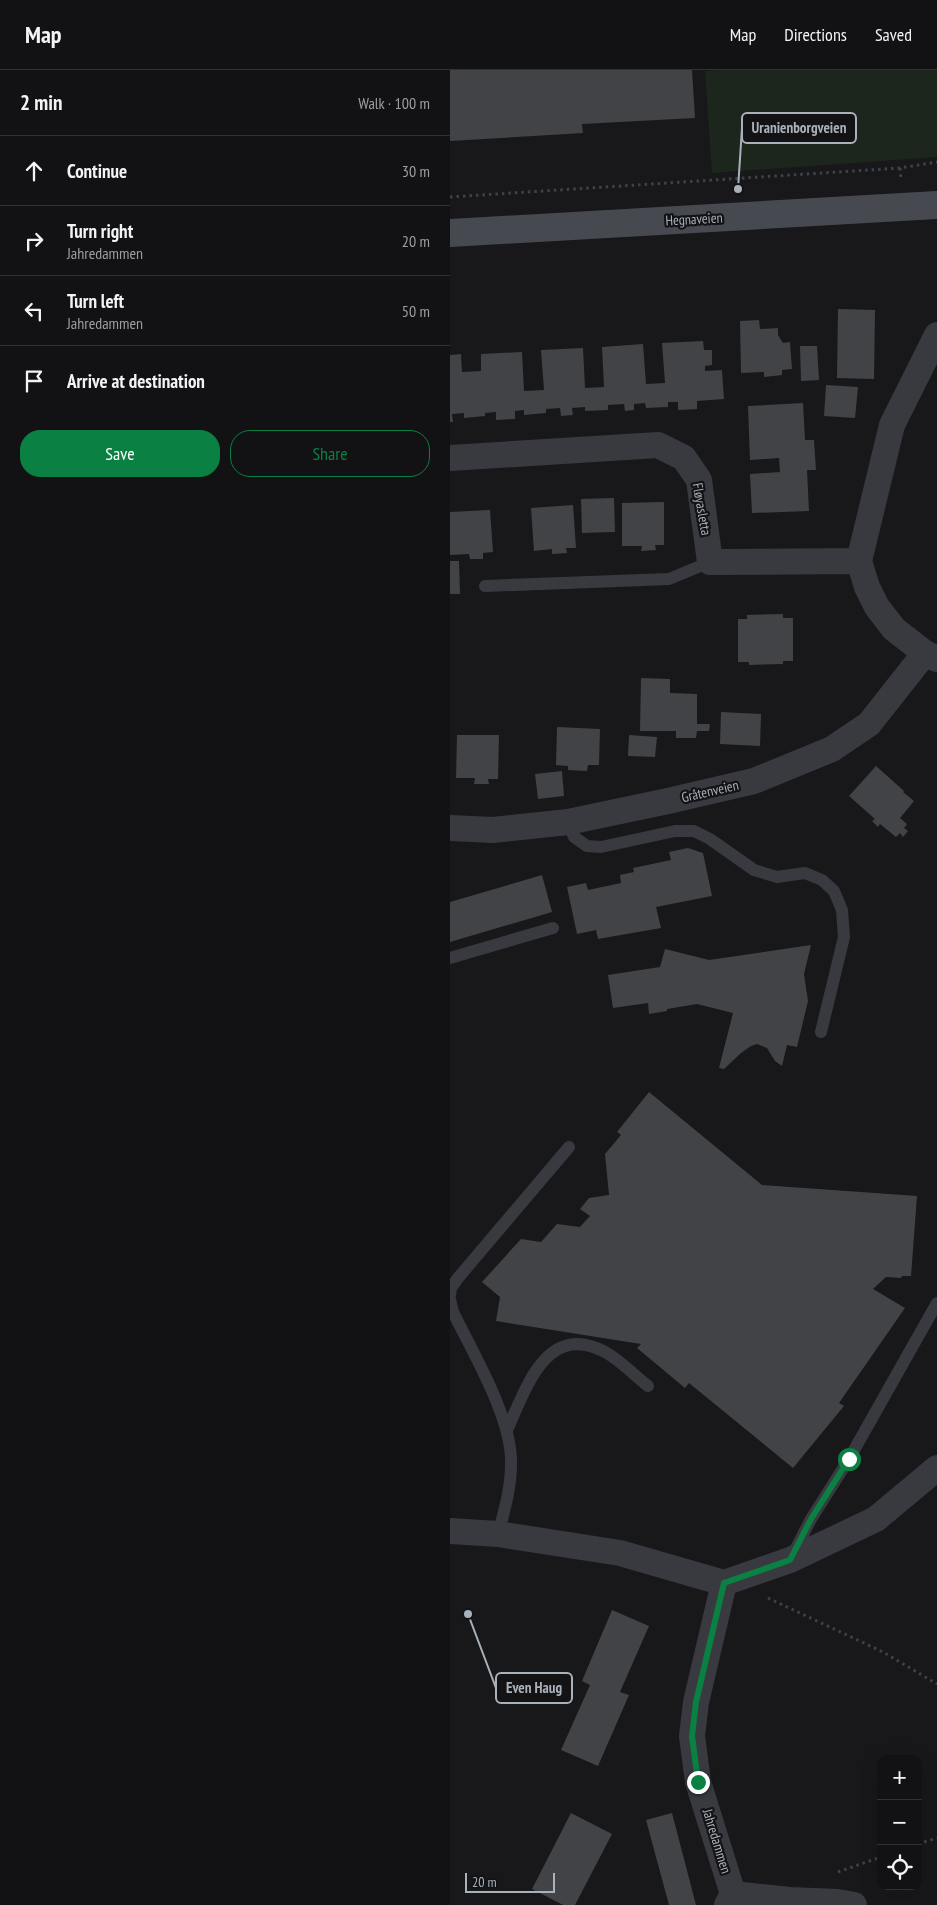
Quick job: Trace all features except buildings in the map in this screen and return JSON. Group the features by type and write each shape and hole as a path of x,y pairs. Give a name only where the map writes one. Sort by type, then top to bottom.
{"main road":[{"name":"Hegnaveien","path":"450,233 937,205"}],"street":[{"path":"931,656 894,629 877,607 867,587 859,561 892,425 937,335"},
{"name":"Fløyasletta","path":"450,458 658,445 684,458 699,480 710,562"},
{"path":"710,562 859,561"},
{"name":"Gråtenveien","path":"450,828 493,830 568,822 668,802 754,781 832,748 869,724 931,656"},
{"path":"450,1531 498,1534 620,1553 727,1582 790,1560 876,1519 937,1468"},
{"name":"Jahredammen","path":"727,1582 696,1702 692,1736 698,1782 730,1899 838,1902 854,1905"}],"lane":[{"path":"485,586 669,579 710,562"},
{"path":"568,822 574,837 587,846 602,847 675,831 694,831 710,839 754,870 777,877 804,873 822,880 834,891 837,897 842,910 844,937 821,1032"},
{"path":"450,958 553,928"},
{"path":"498,1534 508,1497 511,1458 507,1430 496,1401 453,1312 450,1297 451,1288 569,1147"},
{"path":"790,1560 811,1519 849,1459 937,1302"},
{"path":"507,1430 538,1366 555,1350 570,1344 588,1345 607,1353 648,1386"}],"path":[{"path":"450,197 900,168 937,162"},
{"path":"727,1582 883,1652 937,1684"},
{"path":"922,1843 937,1838"}],"shaded area":[{"path":"937,70 937,157 712,173 705,71"}],"place":[{"name":"Uranienborgveien","path":"738,189"},
{"name":"Even Haug","path":"468,1614"}],"route":[{"path":"698,1782 692,1736 696,1702 724,1583 790,1560 811,1519 849,1459"}]}
